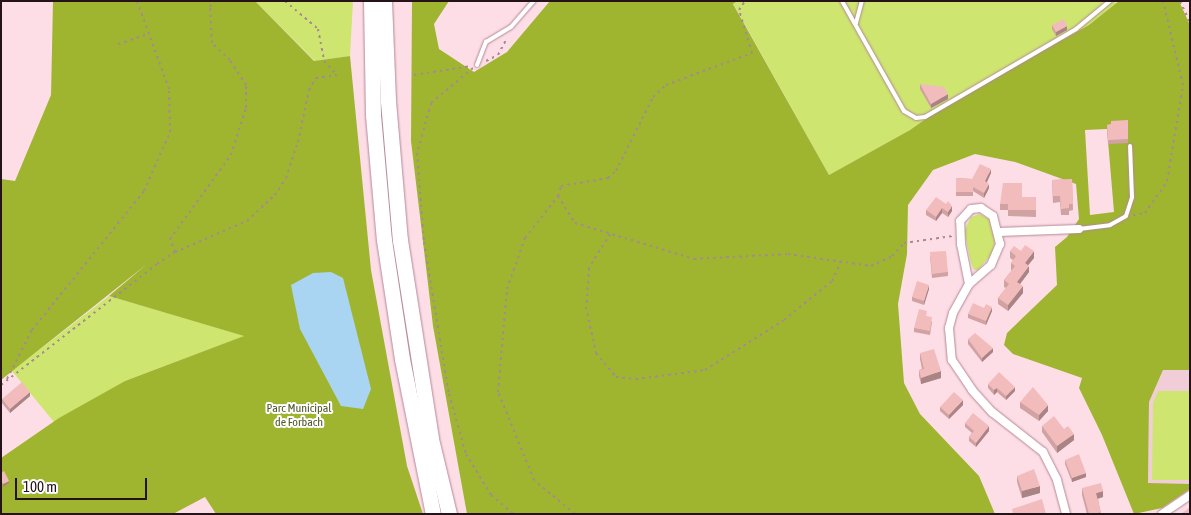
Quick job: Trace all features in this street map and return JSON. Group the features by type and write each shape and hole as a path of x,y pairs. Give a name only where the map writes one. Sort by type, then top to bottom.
{"highway":[{"path":"370,1 373,115 384,240 402,359 433,514"},
{"path":"384,1 388,101 400,240 431,439 449,514"}],"street":[{"path":"969,284 960,235 960,221 965,214 981,208 993,216 999,232 996,255 969,284 949,328 952,360 972,390 992,412 1042,452 1056,480 1066,514"},
{"path":"999,232 1079,229"},
{"path":"1162,514 1190,495"}],"lane":[{"path":"477,65 486,42 511,27 534,1"},
{"path":"842,1 904,110 916,118 925,117 1076,29 1110,1"},
{"path":"856,23 862,1"},
{"path":"1079,229 1110,225 1126,216 1132,196 1130,146"}],"path":[{"path":"5,381 32,330 144,191 170,132 169,88 137,1"},
{"path":"175,252 170,238 231,155 246,108 246,85 230,60 212,43 210,7 213,1"},
{"path":"1,385 175,252 247,221 276,195 286,178 298,142 309,90 316,78 337,75 324,61 318,29 285,1"},
{"path":"575,514 534,480 498,392 506,289 525,238 558,196 561,186 608,178 616,171 653,97 666,85 748,57 752,53 740,10 745,1"},
{"path":"1126,216 1145,213 1166,181 1182,85 1163,1"},
{"path":"1180,1 1190,22"},
{"path":"118,44 149,34"},
{"path":"414,75 477,65"},
{"path":"477,65 431,104 417,153 424,242 449,394 466,454 491,495 514,514"},
{"path":"558,196 575,223 694,258 788,254 871,266 892,256 904,243 960,235"},
{"path":"610,234 589,268 586,307 596,353 616,377 636,379 705,370 784,320 832,280 841,262"}],"shaded area":[{"path":"1163,370 1190,370 1190,484 1148,484 1149,402"}],"green space":[{"name":"Parc Municipal de Forbach","path":"53,1 255,1 314,61 350,56 371,270 407,466 423,514 216,514 205,497 173,514 1,514 1,458 59,418 125,381 244,336 109,296 147,264 1,380 1,179 15,181 51,95"},
{"path":"255,1 353,1 350,56 315,61"},
{"path":"412,1 449,1 434,24 439,49 474,72 507,52 550,1 737,1 733,4 829,175 910,130 950,102 1089,25 1119,1 1179,1 1190,25 1190,370 1163,370 1149,402 1148,483 1190,484 1190,489 1162,508 1134,514 1102,435 1079,388 1082,378 1013,354 1004,345 1007,333 1057,285 1055,247 1067,237 1079,219 1076,184 1015,162 975,154 933,170 908,205 907,254 898,304 904,383 920,414 979,476 995,514 467,514 433,326 411,141","holes":["1107,129 1114,212 1090,215 1085,130"]},
{"path":"737,1 1114,1 1117,5 1089,25 951,102 910,130 829,175 733,3"},
{"path":"980,214 989,219 995,241 992,254 978,270 974,270 964,231 971,217"},
{"path":"109,296 245,336 125,381 54,422 12,371"},
{"path":"1158,391 1190,391 1190,480 1152,480 1153,403"}],"water":[{"path":"331,272 343,278 371,389 363,409 341,406 300,329 291,285 313,273"}],"building":[{"path":"1064,19 1067,26 1056,32 1052,25"},
{"path":"920,84 944,87 948,94 931,104"},
{"path":"1128,120 1128,139 1108,140 1107,125 1111,124 1111,121"},
{"path":"980,164 991,169 985,181 989,184 984,193 973,187 973,192 956,192 956,178 972,179"},
{"path":"1072,179 1073,204 1069,204 1069,208 1061,209 1060,196 1053,196 1052,180"},
{"path":"1003,183 1022,183 1022,197 1036,197 1036,210 1008,210 1008,204 1000,204"},
{"path":"936,197 946,204 948,201 952,206 948,212 942,208 936,217 926,210"},
{"path":"1025,245 1034,251 1025,263 1029,266 1017,282 1023,286 1008,305 998,298 1009,284 1004,280 1015,266 1011,263 1016,256 1010,251 1014,246 1021,251"},
{"path":"946,251 948,272 932,274 930,252"},
{"path":"917,281 929,285 924,301 912,297"},
{"path":"973,303 984,308 986,304 992,307 986,321 968,314"},
{"path":"919,309 927,311 926,316 932,317 930,331 914,328"},
{"path":"975,333 993,348 982,358 968,339"},
{"path":"934,349 941,371 921,378 919,370 924,369 920,353"},
{"path":"999,372 1015,387 1006,396 997,388 994,390 988,384"},
{"path":"22,382 30,392 10,409 2,399"},
{"path":"1033,387 1048,405 1039,415 1020,402"},
{"path":"954,392 963,400 949,415 940,407"},
{"path":"973,413 989,426 976,443 969,437 974,431 965,423"},
{"path":"1054,416 1064,429 1068,426 1074,434 1057,446 1042,426"},
{"path":"1079,454 1086,473 1072,478 1065,460"},
{"path":"1034,469 1040,486 1022,491 1017,476"},
{"path":"4,471 9,481 3,484 1,473"},
{"path":"1101,483 1103,491 1096,493 1101,512 1089,514 1082,488"},
{"path":"1042,499 1046,514 1013,514 1012,509"},
{"path":"1190,507 1190,514 1181,514"}]}
